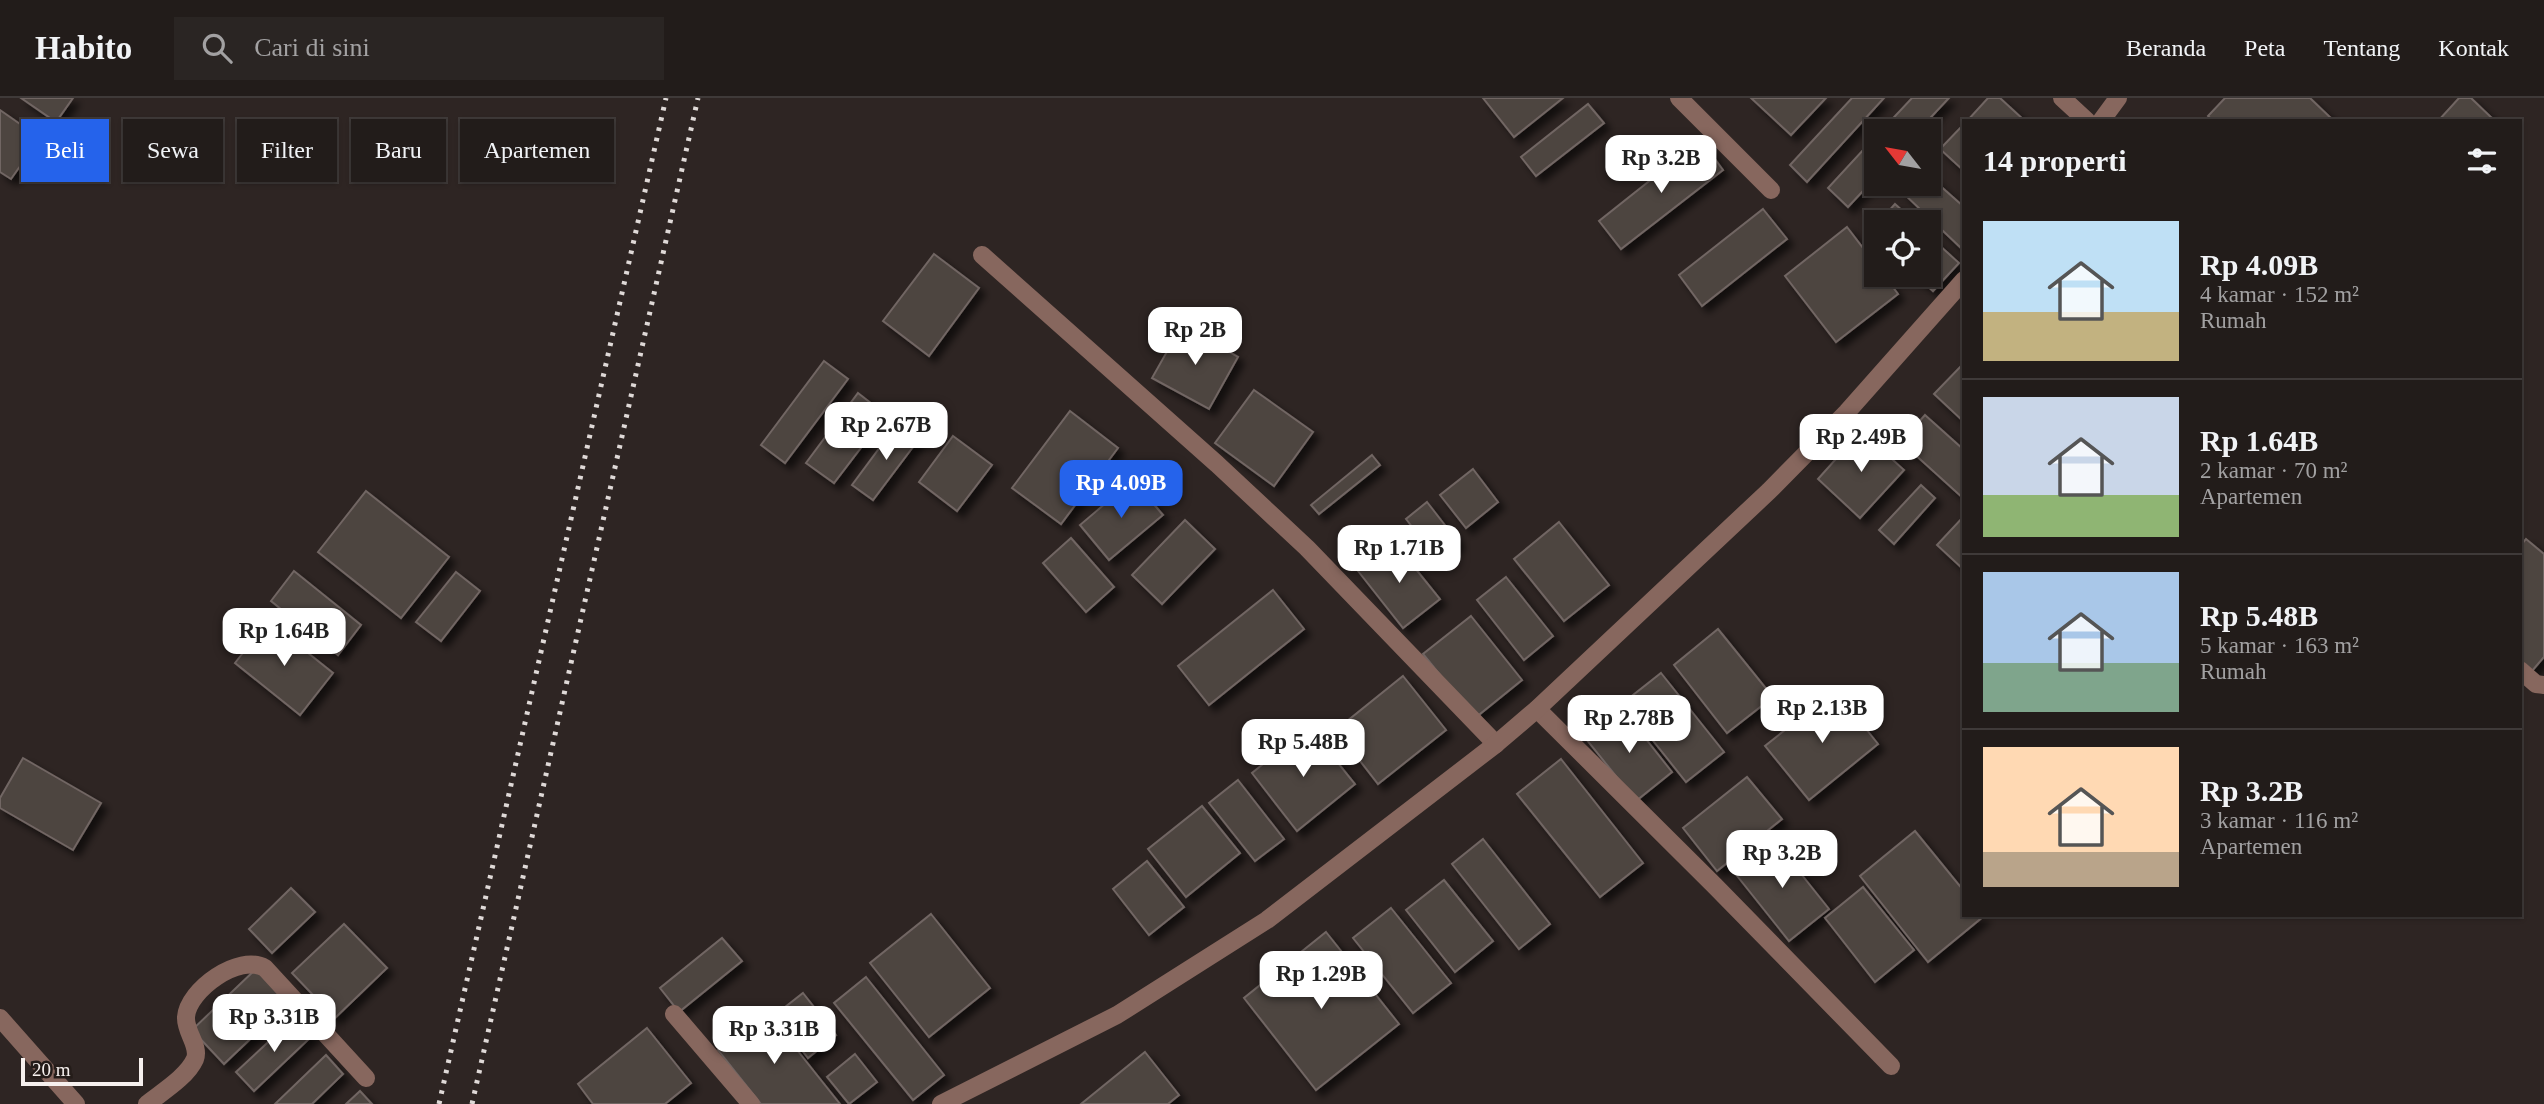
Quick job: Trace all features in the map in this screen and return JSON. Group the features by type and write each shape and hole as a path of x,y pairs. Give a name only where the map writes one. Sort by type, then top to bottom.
{"street":[{"path":"1679,98 1772,190"},
{"path":"2062,98 2085,119"},
{"path":"2102,119 2118,98"},
{"path":"982,255 1217,464 1307,548 1496,744"},
{"path":"941,1104 1117,1015 1267,920 1496,744 1537,709 1789,471 1847,412 1962,282"},
{"path":"2522,672 2536,684 2544,685"},
{"path":"1537,709 1891,1066"},
{"path":"147,1104 194,1062 196,1048 189,1034 186,1017 190,1004 210,981 228,969 248,963 265,968 366,1079"},
{"path":"674,1014 751,1104"},
{"path":"0,1018 76,1104"}],"building":[{"path":"21,98 73,98 58,119 52,119"},
{"path":"1483,98 1563,98 1514,137"},
{"path":"1751,98 1826,98 1791,135"},
{"path":"1852,98 1884,98 1807,182 1790,165"},
{"path":"1912,98 1949,98 1929,119 1892,119"},
{"path":"1988,98 2000,98 2023,119 1969,119"},
{"path":"2225,98 2310,98 2332,119 2211,119 2208,116"},
{"path":"2459,98 2471,98 2493,119 2440,119"},
{"path":"1588,104 1604,123 1536,176 1521,157"},
{"path":"0,110 21,125 21,165 11,179 0,172"},
{"path":"1962,126 1962,169 1941,148"},
{"path":"1701,140 1723,170 1621,249 1599,221"},
{"path":"1864,149 1864,190 1848,207 1828,188"},
{"path":"1941,187 1962,205 1962,247 1941,229 1941,210 1921,210 1906,196 1941,196"},
{"path":"1895,204 1902,210 1890,210"},
{"path":"1763,209 1787,239 1702,306 1679,275"},
{"path":"1847,227 1864,249 1864,287 1893,287 1898,294 1836,342 1785,276"},
{"path":"1941,247 1959,263 1941,282"},
{"path":"934,254 979,288 929,356 883,321"},
{"path":"1182,325 1238,357 1209,409 1152,378"},
{"path":"824,361 848,379 785,463 761,445"},
{"path":"1962,365 1962,420 1934,394"},
{"path":"1254,390 1313,432 1274,486 1215,443"},
{"path":"858,393 886,415 834,483 806,463"},
{"path":"1070,411 1118,448 1061,524 1012,488"},
{"path":"1925,415 1962,448 1962,497 1901,442"},
{"path":"898,423 919,439 873,500 852,485"},
{"path":"1861,431 1904,470 1860,518 1818,479"},
{"path":"953,436 992,465 957,511 919,482"},
{"path":"1372,455 1380,465 1319,514 1311,505"},
{"path":"1473,469 1498,502 1466,528 1440,495"},
{"path":"1133,480 1163,515 1109,560 1080,525"},
{"path":"1921,485 1935,498 1894,544 1879,530"},
{"path":"366,491 449,557 401,618 318,552"},
{"path":"1427,502 1458,542 1437,559 1406,519"},
{"path":"1962,518 1962,568 1937,545"},
{"path":"1185,520 1215,549 1162,604 1132,575"},
{"path":"1559,522 1609,585 1564,621 1514,559"},
{"path":"1071,538 1114,587 1086,612 1043,563"},
{"path":"2526,539 2544,554 2544,657 2526,678 2522,675 2522,544"},
{"path":"1394,542 1440,599 1403,628 1358,571"},
{"path":"294,571 361,625 338,655 271,601"},
{"path":"456,572 480,591 441,641 416,622"},
{"path":"1506,577 1553,636 1524,660 1477,600"},
{"path":"1273,590 1304,629 1209,705 1178,666"},
{"path":"1471,616 1522,680 1475,718 1423,654"},
{"path":"268,621 333,673 300,715 235,663"},
{"path":"1718,629 1773,697 1727,733 1674,665"},
{"path":"1661,673 1724,752 1686,782 1623,703"},
{"path":"1403,676 1446,730 1378,784 1336,730"},
{"path":"1835,690 1878,744 1809,800 1765,746"},
{"path":"1623,710 1672,772 1636,801 1586,739"},
{"path":"1309,727 1355,784 1297,831 1252,773"},
{"path":"23,758 101,803 73,850 0,808 0,798"},
{"path":"1561,759 1643,863 1600,897 1517,794"},
{"path":"1747,777 1782,819 1717,871 1683,828"},
{"path":"1238,780 1284,839 1255,861 1209,803"},
{"path":"1202,806 1240,853 1186,897 1148,849"},
{"path":"1915,831 1962,889 1962,917 1983,917 1928,962 1860,876"},
{"path":"1483,839 1550,924 1519,949 1452,864"},
{"path":"1774,840 1829,909 1789,941 1734,872"},
{"path":"1147,861 1184,907 1149,935 1113,889"},
{"path":"1444,880 1493,941 1455,972 1406,910"},
{"path":"1863,887 1914,950 1875,982 1825,918"},
{"path":"291,888 315,912 272,953 249,929"},
{"path":"1391,908 1451,983 1413,1013 1353,938"},
{"path":"931,914 990,988 929,1037 870,963"},
{"path":"344,924 387,968 335,1018 292,973"},
{"path":"1326,932 1399,1024 1316,1090 1244,998"},
{"path":"722,938 742,961 679,1012 660,988"},
{"path":"257,968 289,1002 224,1064 192,1030"},
{"path":"866,977 944,1075 913,1100 834,1003"},
{"path":"803,993 836,1035 808,1058 775,1015"},
{"path":"766,1011 840,1104 761,1104 718,1050"},
{"path":"294,1018 312,1036 254,1091 236,1072"},
{"path":"647,1028 691,1083 665,1104 593,1104 578,1084"},
{"path":"1145,1052 1179,1095 1168,1104 1081,1104"},
{"path":"855,1054 877,1082 849,1104 827,1077"},
{"path":"326,1055 343,1074 312,1104 275,1104"},
{"path":"360,1091 372,1104 346,1104"}],"railway":[{"path":"439,1104 666,98"},
{"path":"472,1104 698,98"}]}
